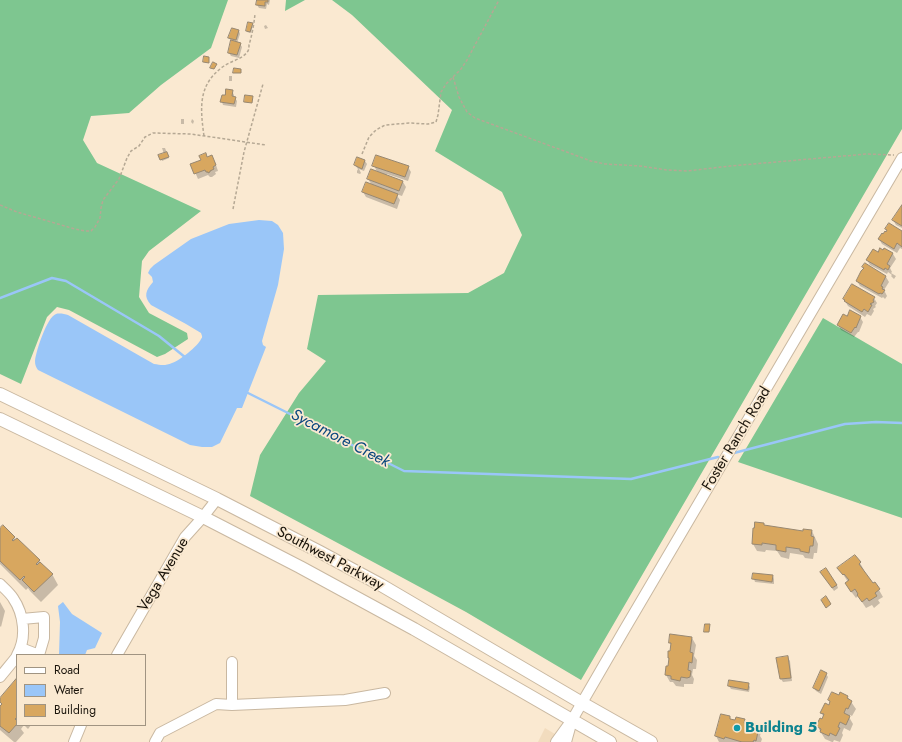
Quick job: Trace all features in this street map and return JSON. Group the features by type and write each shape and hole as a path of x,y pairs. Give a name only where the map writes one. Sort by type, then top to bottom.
{"main road":[{"name":"Southwest Parkway","path":"0,394 217,499 320,552 381,585 651,742"},
{"name":"Southwest Parkway","path":"0,419 300,567 414,629 610,742"}],"street":[{"name":"Foster Ranch Road","path":"572,720 899,156"},
{"name":"Vega Avenue","path":"118,654 185,537 203,518 217,499"},
{"path":"0,584 13,597 22,619 23,635 18,653 29,654"},
{"path":"22,619 44,617 44,638 40,654"},
{"path":"0,677 16,656"},
{"path":"232,662 232,705"},
{"path":"155,742 160,733 216,704 232,705 345,700 385,693"},
{"path":"556,742 572,720"},
{"path":"566,742 572,720"},
{"path":"74,742 81,726"}],"path":[{"path":"362,154 369,137 376,130 385,125 409,123 428,124 436,122 441,92 467,60 499,0"},
{"path":"204,136 202,102 204,93 210,79 224,66 248,51 255,14"},
{"path":"453,77 459,97 467,112 475,118 591,161 605,164 687,171 867,154 899,156"},
{"path":"233,209 247,143 263,84"},
{"path":"0,205 17,212 75,229 91,231 96,227 100,218 103,200 119,179 126,158 139,146 145,137 153,133 191,134 266,145"}],"shaded area":[{"path":"545,728 568,742 538,742"}],"green space":[{"path":"0,0 228,0 211,48 161,85 129,113 91,116 83,140 97,163 201,211 149,251 142,261 139,297 149,313 187,333 188,339 165,354 157,357 69,310 57,307 47,317 21,384 0,374"},
{"path":"286,0 305,0 285,11"},
{"path":"332,0 902,0 902,129 581,680 466,612 250,496 260,455 299,393 326,361 307,349 318,295 468,293 504,273 522,235 502,192 435,151 452,110 352,15"},
{"path":"823,318 902,364 902,518 738,462"}],"water":[{"path":"259,220 272,221 278,225 283,233 284,249 278,285 262,341 263,345 266,347 242,408 237,408 220,443 212,447 190,445 38,370 35,361 37,350 49,321 56,314 68,315 154,364 167,365 175,362 188,353 202,338 202,336 201,333 151,305 146,296 147,290 153,282 152,277 148,273 150,269 191,239 229,224"},
{"path":"63,602 72,614 102,633 95,648 87,650 85,654 59,654 60,622 58,606"}],"building":[{"path":"257,0 268,0 268,2 265,2 265,6 256,5"},
{"path":"248,22 253,23 250,32 246,31"},
{"path":"232,28 239,30 236,40 228,38"},
{"path":"231,40 241,43 237,55 228,53"},
{"path":"204,56 209,57 209,63 203,62"},
{"path":"213,62 217,64 214,69 210,68"},
{"path":"234,68 241,69 241,73 233,73"},
{"path":"226,89 233,90 232,96 236,97 234,104 220,102 222,95 225,95"},
{"path":"245,95 253,96 252,103 244,102"},
{"path":"167,152 169,157 160,160 158,155"},
{"path":"206,153 207,157 212,155 216,165 213,167 214,169 208,173 205,170 194,174 190,164 201,160 199,156"},
{"path":"376,155 409,166 405,177 372,166"},
{"path":"357,157 365,160 362,169 354,165"},
{"path":"371,169 403,181 399,191 367,179"},
{"path":"366,182 398,194 394,204 362,192"},
{"path":"902,205 902,226 892,220"},
{"path":"889,223 902,231 902,247 897,243 894,249 878,239 882,233 883,234 885,231 886,232 887,230 885,229"},
{"path":"880,248 883,250 884,248 893,253 887,264 890,266 888,270 885,268 884,270 866,260 873,249 878,252"},
{"path":"865,263 886,276 881,286 883,287 882,289 885,290 882,294 879,294 856,281 864,268 862,267"},
{"path":"852,284 875,297 873,300 874,302 870,304 872,305 868,312 864,309 862,312 844,301 845,300 843,299"},
{"path":"850,310 861,316 856,328 855,327 851,333 837,325 843,314 847,316"},
{"path":"755,522 764,523 764,525 803,531 803,529 812,530 811,536 814,537 813,546 810,546 809,553 800,551 800,549 786,547 786,552 776,550 776,545 762,543 762,545 752,544"},
{"path":"3,525 15,537 12,540 13,541 17,538 40,560 36,564 37,565 40,562 53,574 34,592 22,580 25,577 24,576 20,580 0,561 0,528"},
{"path":"855,555 861,562 859,564 873,583 875,582 880,589 875,593 877,596 869,601 867,598 862,602 855,589 851,592 845,583 849,580 837,568"},
{"path":"826,568 837,585 832,588 820,572"},
{"path":"753,573 773,575 772,582 752,579"},
{"path":"826,596 831,604 826,608 821,600"},
{"path":"705,624 710,624 709,632 704,632"},
{"path":"670,634 692,637 690,652 693,653 692,663 689,662 688,670 691,671 690,677 681,677 680,681 671,679 671,676 665,675 669,658 668,651 670,651 671,643 669,643"},
{"path":"788,656 791,678 780,679 776,658"},
{"path":"821,670 827,673 819,691 813,688"},
{"path":"16,679 16,725 9,733 0,726 0,706 2,704 0,702 0,698"},
{"path":"729,680 749,683 748,690 728,686"},
{"path":"832,692 839,695 840,692 848,696 847,698 852,701 844,713 850,716 846,725 840,722 838,727 840,728 836,736 830,733 829,736 820,732 821,729 816,726 824,714 820,713 825,703 829,705 830,701 828,700"},
{"name":"Building 5","path":"721,714 730,716 730,719 735,720 736,717 745,719 744,723 748,724 749,722 758,725 756,731 758,732 756,741 742,742 715,736"}],"waterway":[{"name":"Sycamore Creek","path":"0,298 52,278 66,281 159,336 186,358"},
{"name":"Sycamore Creek","path":"246,392 404,471 631,479 718,457"},
{"name":"Sycamore Creek","path":"734,453 845,424 876,422 902,423"}],"place":[{"name":"Building 5","path":"737,728"}]}
